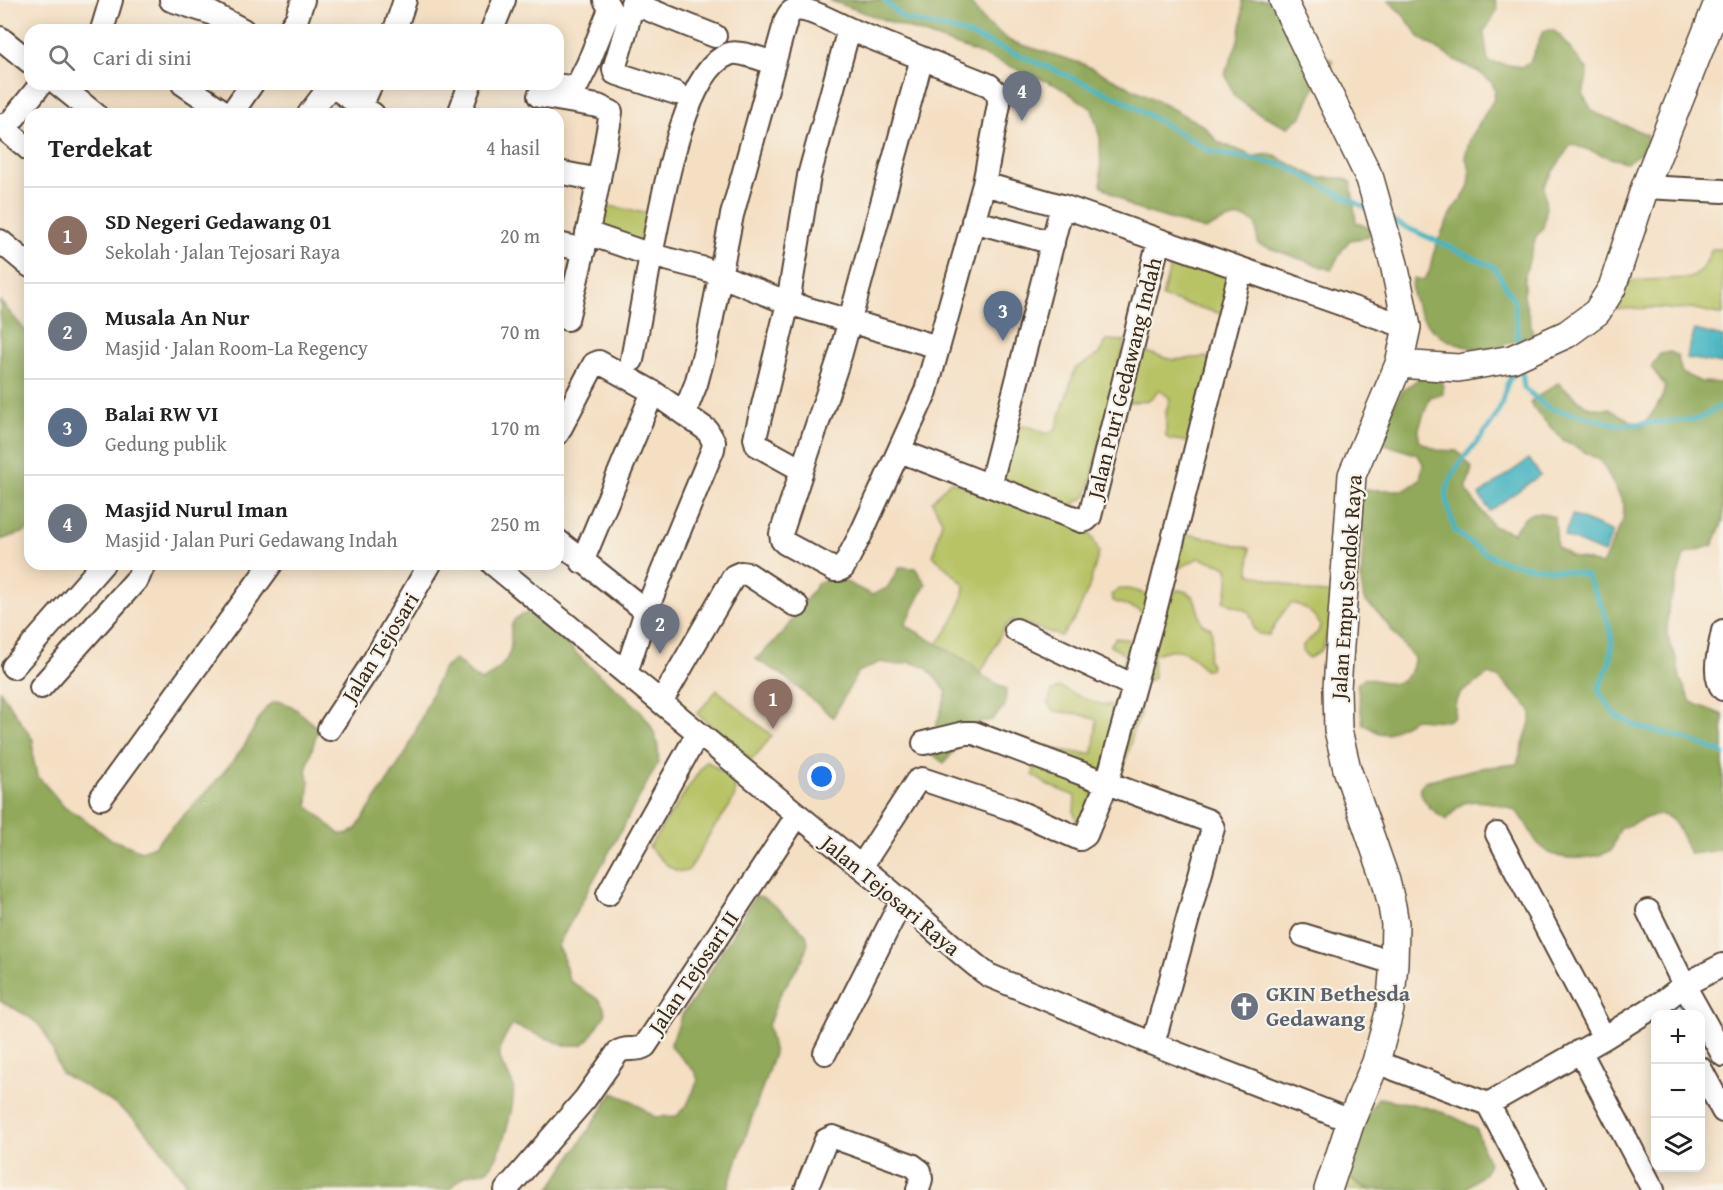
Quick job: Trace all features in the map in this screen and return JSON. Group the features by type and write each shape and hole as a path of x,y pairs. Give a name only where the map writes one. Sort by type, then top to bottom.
{"street":[{"path":"104,24 111,0"},
{"path":"171,0 213,7 235,24"},
{"path":"293,24 303,0"},
{"path":"397,24 405,0"},
{"path":"494,24 504,0"},
{"path":"564,89 576,88 588,64 610,9 605,0"},
{"name":"Jalan Empu Sendok Raya","path":"1284,0 1371,179 1394,264 1407,327 1399,364 1352,475 1336,688 1338,730 1347,769 1386,881 1392,906 1395,924 1390,1010 1376,1062 1328,1190"},
{"path":"1399,364 1458,368 1522,354 1567,334 1597,312 1612,288 1645,188 1719,0"},
{"path":"676,93 615,73 614,69 633,1 715,36"},
{"path":"684,414 696,384 707,343 732,215 786,20 790,13 796,10 807,11 989,85 998,94 999,104 984,184 926,391 900,451 843,568 835,570 782,540 784,524 850,321 922,58"},
{"path":"802,470 755,442 788,303 809,177 849,29"},
{"path":"0,38 24,57"},
{"path":"632,360 651,255 675,147 688,107 704,76 726,54 734,52 774,63"},
{"path":"24,145 3,127 36,90"},
{"path":"65,90 88,108"},
{"path":"192,90 220,108"},
{"path":"234,108 247,90"},
{"path":"313,108 326,90"},
{"path":"337,90 364,108"},
{"path":"367,108 370,90"},
{"path":"461,108 468,90"},
{"path":"544,90 611,112 599,180 567,319"},
{"path":"564,173 599,180"},
{"name":"Jalan Puri Gedawang Indah","path":"984,184 1062,206 1407,327"},
{"path":"1645,188 1723,191"},
{"path":"990,486 1062,206"},
{"path":"973,221 1053,243"},
{"name":"Jalan Puri Gedawang Indah","path":"900,451 1082,521 1086,520 1090,516 1159,240"},
{"path":"0,241 24,261"},
{"path":"564,243 586,241 651,255 705,270 788,303 938,347"},
{"path":"861,867 920,780 1012,809 1080,839 1086,836 1107,783 1156,607 1241,269"},
{"path":"564,422 596,362 653,392 707,430 714,442 646,611 626,673"},
{"path":"582,561 653,392"},
{"path":"564,546 646,611"},
{"path":"13,667 98,570"},
{"path":"41,687 138,578 141,570"},
{"path":"101,798 268,570"},
{"name":"Jalan Tejosari","path":"329,729 373,662 427,570"},
{"name":"Jalan Tejosari Raya","path":"500,570 902,900 988,975 1153,1044 1352,1121"},
{"path":"661,702 734,576 741,573 748,574 797,606"},
{"path":"1016,630 1134,686"},
{"path":"1720,681 1723,631"},
{"path":"608,894 698,733"},
{"path":"924,743 974,733 1209,821 1214,828 1153,1044"},
{"name":"Jalan Tejosari II","path":"506,1190 585,1099 618,1052 622,1048 639,1049 645,1046 797,816"},
{"path":"1497,834 1604,1038"},
{"path":"825,1053 902,900"},
{"path":"1648,911 1684,985 1723,1055"},
{"path":"1303,935 1394,963"},
{"path":"1488,1104 1604,1038 1669,1007 1684,985 1723,965"},
{"path":"1580,1051 1653,1190"},
{"path":"1376,1062 1488,1104 1534,1190"},
{"path":"1705,1076 1723,1111"},
{"path":"806,1190 826,1140 833,1137 912,1165 920,1171 921,1179 918,1190"}],"green space":[{"path":"829,0 968,0 985,22 1010,41 1083,64 1204,126 1218,142 1253,156 1271,154 1318,178 1344,178 1351,182 1356,222 1371,229 1368,237 1350,240 1331,270 1258,244 1256,224 1250,220 1230,219 1205,230 1133,208 1101,185 1100,138 1092,109 1058,86 980,54"},
{"path":"1242,0 1294,0 1284,29 1333,61 1312,92 1302,116 1288,127 1256,112 1234,96 1225,73 1239,38"},
{"path":"1388,0 1495,0 1498,9 1484,32 1488,62 1522,67 1530,62 1543,31 1553,30 1588,71 1583,95 1593,112 1648,135 1642,152 1627,162 1571,144 1544,185 1546,211 1543,229 1536,236 1524,278 1524,296 1533,334 1493,348 1470,348 1439,335 1423,319 1416,305 1412,290 1414,278 1423,280 1428,274 1444,229 1467,190 1470,174 1465,157 1470,139 1493,101 1495,91 1492,83 1479,72 1420,38 1404,16"},
{"path":"598,204 655,215 649,243 593,232"},
{"path":"1712,249 1723,249 1723,315 1691,308 1677,310 1616,309 1625,281 1689,278 1701,270"},
{"path":"1173,255 1234,273 1222,314 1162,297"},
{"path":"0,301 24,329 24,532 0,540"},
{"path":"1107,340 1125,341 1087,496 1072,505 1099,552 1089,587 1076,617 1061,636 1013,620 1005,626 981,673 970,663 937,644 959,609 964,584 933,556 942,521 932,501 950,481 993,496 1017,425 1031,427 1046,434 1056,429 1075,369 1098,355"},
{"path":"1135,349 1173,360 1205,357 1212,360 1188,442 1169,439 1166,436 1166,412 1170,398 1159,390 1145,401 1128,402"},
{"path":"1670,352 1677,355 1682,373 1701,382 1723,383 1723,521 1713,545 1684,555 1668,609 1667,635 1677,661 1680,678 1691,702 1723,715 1723,847 1715,851 1690,854 1671,819 1657,815 1620,829 1611,851 1584,858 1565,858 1547,852 1540,846 1520,815 1501,805 1468,802 1458,807 1446,820 1426,802 1420,787 1425,781 1480,768 1517,764 1531,719 1531,710 1498,677 1489,674 1461,693 1456,700 1454,717 1447,721 1415,719 1387,734 1379,733 1363,724 1357,684 1364,678 1395,684 1409,674 1414,658 1378,613 1364,600 1361,582 1363,545 1360,501 1365,490 1405,490 1420,480 1423,464 1418,455 1373,440 1403,390 1421,377 1441,380 1443,394 1430,397 1419,428 1419,441 1437,450 1457,451 1472,468 1467,492 1493,526 1513,533 1530,514 1547,515 1555,518 1557,547 1571,556 1602,565 1623,520 1624,504 1601,461 1563,440 1530,402 1558,383 1585,405 1609,409 1642,427 1659,403 1665,386 1651,367 1660,354"},
{"path":"1183,535 1194,535 1250,548 1249,573 1311,592 1328,593 1336,598 1321,650 1309,658 1303,652 1303,645 1318,632 1320,625 1305,608 1292,603 1281,615 1269,635 1259,634 1253,628 1249,612 1223,601 1228,585 1227,568 1221,564 1198,558 1180,568 1170,565"},
{"path":"900,567 915,568 926,584 905,625 970,663 985,677 1006,689 1005,706 992,720 978,723 944,763 928,751 947,692 926,667 909,662 898,665 880,662 858,672 833,717 781,674 756,659 782,634 818,583 836,577 872,595 887,588"},
{"path":"1120,589 1142,593 1161,606 1177,590 1189,593 1195,601 1202,624 1211,628 1212,640 1208,659 1210,669 1204,669 1187,653 1169,650 1153,655 1154,678 1141,686 1121,671 1126,655 1110,646 1115,638 1127,639 1139,644 1144,615 1139,610 1113,601 1111,595"},
{"path":"539,611 582,659 634,703 653,730 658,745 658,763 557,947 562,954 569,980 599,1000 604,1007 605,1015 589,1039 582,1045 564,1045 513,1025 503,1041 500,1052 502,1064 512,1082 513,1094 510,1115 500,1150 488,1169 466,1175 449,1190 190,1190 164,1153 134,1119 110,1101 61,1073 50,1044 39,1025 25,1014 0,1001 0,690 33,740 33,758 37,775 65,808 80,816 110,839 142,851 154,846 224,772 244,746 270,704 281,702 286,704 318,728 306,771 309,780 308,806 339,834 348,834 356,829 406,753 442,670 455,659 474,677 482,681 493,674 507,658 510,650 511,629 517,618"},
{"path":"1060,687 1085,699 1105,705 1136,703 1140,708 1140,717 1132,732 1121,782 1098,786 1078,825 1074,813 1075,796 1046,784 1033,775 1035,763 1045,750 1093,753 1097,720 1080,714 1054,711 1048,703 1052,691"},
{"path":"717,690 772,736 752,760 697,714"},
{"path":"706,761 727,777 734,785 735,794 689,869 682,872 676,871 649,847"},
{"path":"755,896 764,898 779,909 806,934 808,943 803,959 779,996 768,1026 774,1054 727,1190 549,1190 613,1093 632,1101 655,1117 677,1116 688,1103 698,1080 695,1072 670,1046 683,1013 694,999"},
{"path":"1378,1098 1442,1112 1477,1130 1489,1163 1484,1173 1464,1190 1371,1190 1357,1183 1345,1173 1365,1116"},
{"path":"1345,1173 1357,1184 1371,1190 1339,1190"}],"water":[{"path":"1695,330 1723,337 1723,364 1686,358"},
{"path":"1529,459 1540,475 1490,511 1479,495"},
{"path":"1572,515 1613,532 1604,553 1564,536"}],"waterway":[{"path":"884,0 904,19 962,32 1121,99 1212,152 1284,165 1368,209"},
{"path":"1392,221 1494,267 1514,300 1519,347"},
{"path":"1521,362 1524,388 1548,408 1620,425 1699,419 1723,404"},
{"path":"1521,367 1510,378 1501,405 1492,422 1451,478 1447,498 1455,531 1480,550 1499,560 1523,566 1586,575 1605,613 1611,634 1612,644 1608,668 1598,690 1615,715 1638,727 1677,736 1723,754"}],"place":[{"name":"Masjid Nurul Iman","path":"1022,121"},
{"name":"Balai RW VI","path":"1003,341"},
{"name":"Musala An Nur","path":"660,654"},
{"name":"SD Negeri Gedawang 01","path":"773,729"},
{"name":"GKIN Bethesda Gedawang","path":"1245,1006"}]}
